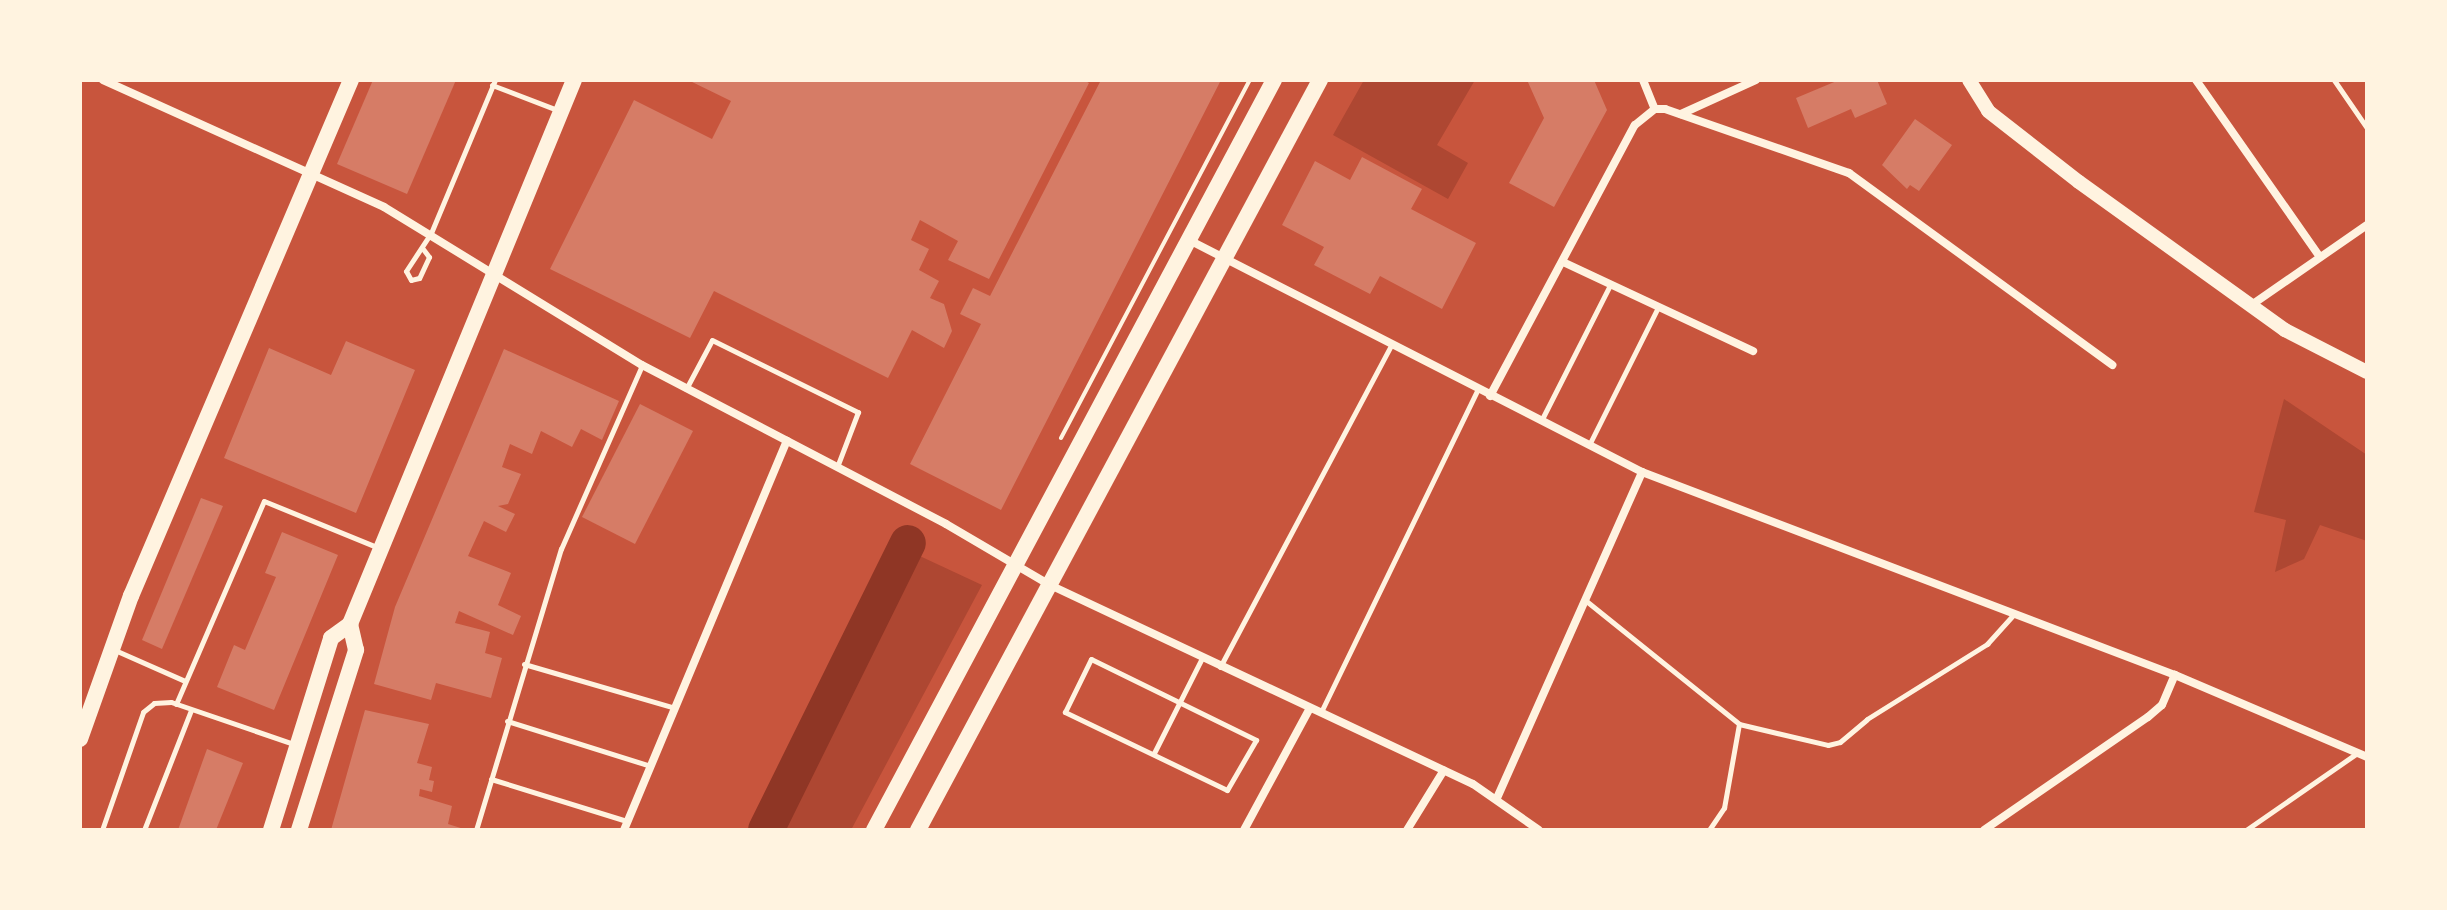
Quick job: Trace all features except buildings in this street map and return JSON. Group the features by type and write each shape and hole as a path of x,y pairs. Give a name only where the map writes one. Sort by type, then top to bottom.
{"main road":[{"path":"80,739 112,649 351,80"},
{"path":"271,830 295,744 331,638 350,624 379,547 574,80"},
{"path":"874,830 1274,80"},
{"path":"918,830 1320,80"},
{"path":"299,830 356,650 350,624"}],"street":[{"path":"103,80 314,173 431,233 492,276 686,389 837,467 1050,585 1309,710 1444,770 1497,798 1539,830"},
{"path":"1643,80 1655,109"},
{"path":"1681,114 1756,80"},
{"path":"1969,80 1988,111 2009,129 2249,306 2320,351 2367,372"},
{"path":"2196,80 2320,257"},
{"path":"1490,396 1635,125 1655,109 1681,114 1849,173 2112,365"},
{"path":"2249,306 2367,225"},
{"path":"1189,240 1642,472 2175,675 2367,757"},
{"path":"1563,262 1753,351"},
{"path":"626,826 787,441"},
{"path":"1497,798 1642,472"},
{"path":"1984,830 2148,717 2162,705 2175,675"},
{"path":"1244,830 1309,710"},
{"path":"1407,830 1444,770"}],"lane":[{"path":"2334,80 2367,128"},
{"path":"423,249 429,257 419,278 411,280 406,271 431,233 493,83 561,111"},
{"path":"1541,421 1610,284"},
{"path":"1588,445 1658,306"},
{"path":"686,389 712,340 858,412 837,467"},
{"path":"1220,667 1392,344"},
{"path":"476,830 561,549 642,365"},
{"path":"1320,715 1478,389"},
{"path":"176,704 264,501 379,547"},
{"path":"1585,600 1739,724 1814,744 1840,742 1867,719 1987,644 2014,614"},
{"path":"112,649 185,681"},
{"path":"1154,753 1202,658"},
{"path":"1091,659 1256,740 1227,790 1154,753 1065,712 1091,659"},
{"path":"524,664 675,708"},
{"path":"102,830 143,712 154,703 176,704 295,744"},
{"path":"144,830 191,710"},
{"path":"507,721 651,766"},
{"path":"1709,830 1724,808 1739,724"},
{"path":"2246,830 2357,753"},
{"path":"490,779 626,826"}],"shaded area":[{"path":"1364,80 1475,80 1437,145 1468,163 1448,199 1333,135"},
{"path":"2284,399 2367,455 2367,541 2320,525 2304,559 2275,572 2286,520 2254,512"},
{"path":"894,544 982,585 851,830 762,830"}],"waterway":[{"path":"766,830 908,543"}]}
